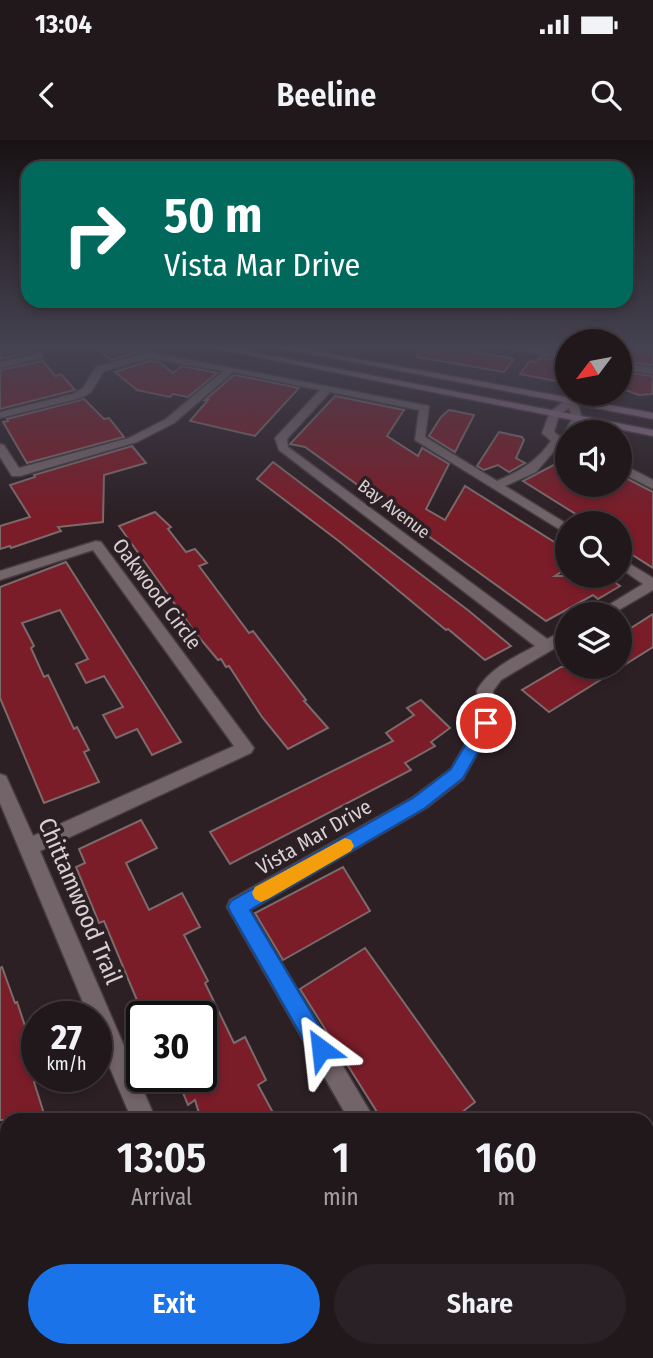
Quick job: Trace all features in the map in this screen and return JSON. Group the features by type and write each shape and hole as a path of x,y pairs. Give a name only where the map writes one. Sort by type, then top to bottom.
{"main road":[{"path":"492,402 653,433"},
{"path":"611,406 653,416"}],"street":[{"path":"0,415 53,402"},
{"path":"0,447 16,473 133,440 170,421 192,402"},
{"name":"Bay Avenue","path":"315,402 281,438 283,448 547,646"},
{"path":"395,402 425,408 419,438 555,523"},
{"path":"555,436 548,433 554,414 563,406"},
{"path":"575,406 577,419"},
{"path":"496,486 543,462 555,449"},
{"path":"632,474 653,485"},
{"name":"Oakwood Circle","path":"0,576 96,545 245,748 29,847"},
{"path":"622,602 653,584 632,570"},
{"name":"Vista Mar Drive","path":"359,1113 237,907 419,803 457,774 486,723 485,690 495,676 555,641"},
{"name":"Chittamwood Trail","path":"0,781 141,1113"}],"building":[{"path":"0,402 28,402 0,409"},
{"path":"73,402 87,402 104,419 109,418 124,437 27,463 3,422 8,421 7,419"},
{"path":"206,402 286,402 255,436 190,421"},
{"path":"330,402 364,402 404,410 387,436 418,456 422,448 449,464 426,509 445,520 465,486 555,542 555,588 617,588 598,599 593,595 580,602 555,602 555,616 546,621 305,447 290,444"},
{"path":"449,410 474,415 455,452 429,436"},
{"path":"499,432 522,437 524,440 516,458 525,463 509,472 498,465 484,470 477,466"},
{"path":"132,446 146,463 104,475 103,522 58,527 61,531 11,548 0,549 0,526 30,517 10,485 35,477 34,475"},
{"path":"273,462 511,646 485,660 446,630 340,542 257,479"},
{"path":"555,464 555,497 632,497 632,481 653,492 653,568 632,555 632,511 571,511 523,481"},
{"path":"155,512 171,527 168,529 186,552 195,549 207,563 199,566 249,633 253,631 306,700 304,701 328,728 288,749 262,717 229,666 226,667 221,659 218,660 197,635 119,526"},
{"path":"66,562 181,742 152,755 137,729 116,738 103,715 123,707 104,676 86,683 76,664 88,659 60,610 22,623 34,646 31,648 44,677 48,675 74,729 77,727 89,750 84,752 99,782 44,803 0,698 0,587"},
{"path":"653,614 653,647 632,660 632,627"},
{"path":"555,671 555,679 602,679 549,712 522,690"},
{"path":"421,700 450,728 431,742 435,746 405,763 411,770 230,864 210,832 393,741 386,733 414,715 407,708"},
{"path":"141,820 157,848 126,863 149,910 182,893 200,927 184,935 208,981 205,983 214,1001 137,1001 104,921 99,923 76,867 85,863 79,849"},
{"path":"343,867 370,911 283,960 255,913"},
{"path":"365,948 475,1102 461,1113 378,1113 300,989"},
{"path":"2,967 21,1014 21,1092 37,1092 44,1113 0,1113"},
{"path":"217,1008 234,1043 245,1037 266,1080 258,1085 273,1113 199,1113 195,1100 188,1105 183,1092 217,1092"}],"slow traffic":[{"path":"261,893 345,846"}],"route":[{"path":"321,1049 237,907 419,803 457,774 486,723"}]}
